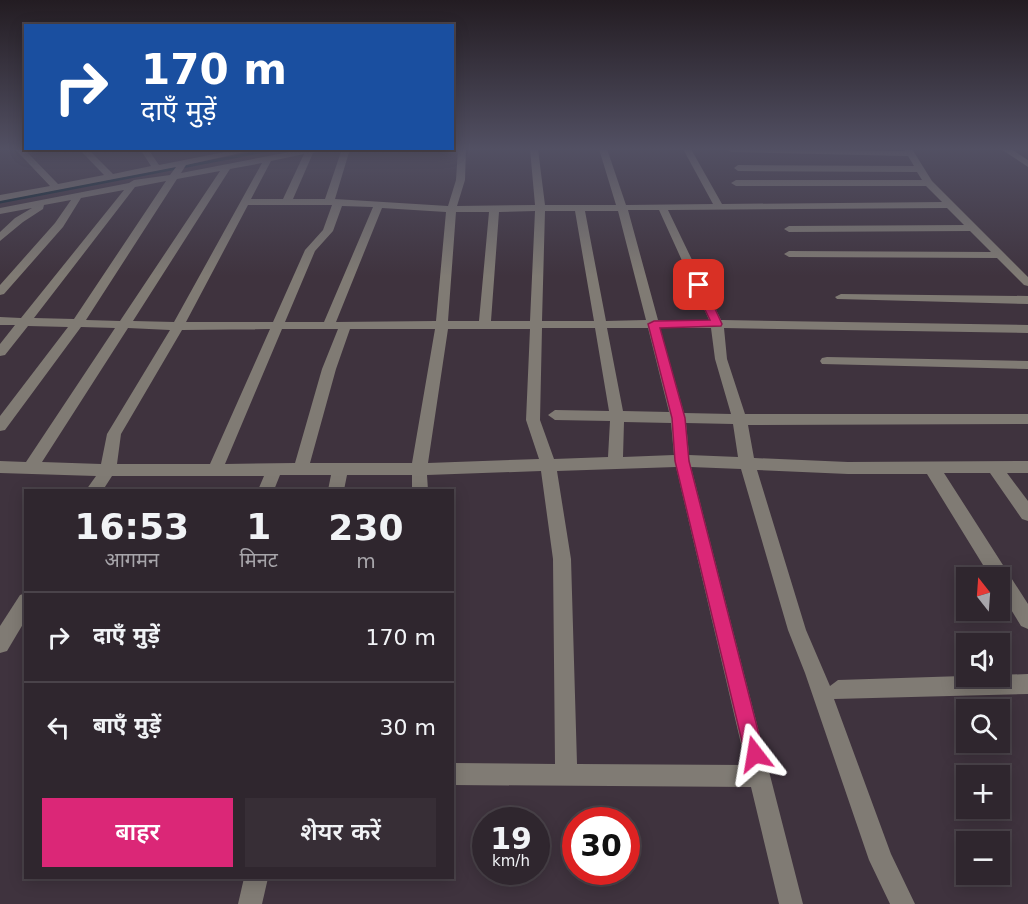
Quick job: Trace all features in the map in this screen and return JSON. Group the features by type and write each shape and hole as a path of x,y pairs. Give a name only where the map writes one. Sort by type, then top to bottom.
{"street":[{"path":"0,198 35,191"},
{"path":"0,211 104,191"},
{"path":"0,352 128,191"},
{"path":"0,426 78,322 165,191"},
{"path":"30,468 125,323 206,191"},
{"path":"95,489 110,463 108,449 114,434 178,326 251,191"},
{"path":"287,201 292,191"},
{"path":"215,470 310,250 328,231 336,191"},
{"path":"420,489 418,469 442,324 451,209 459,191"},
{"path":"538,191 538,324 533,420 548,464 562,559 567,775"},
{"path":"617,191 678,418 682,461 791,904"},
{"path":"710,191 719,207"},
{"path":"935,191 1028,284"},
{"path":"0,292 59,225 78,196"},
{"path":"0,238 19,220 50,201"},
{"path":"245,202 333,202 451,209 949,206"},
{"path":"328,326 361,243 379,205"},
{"path":"485,324 494,207"},
{"path":"579,207 617,417 615,461"},
{"path":"662,207 717,324 721,359 740,420 747,464 797,630 815,673 880,860 903,904"},
{"path":"0,223 19,220"},
{"path":"789,230 971,228"},
{"path":"789,254 997,255"},
{"path":"842,297 1028,300"},
{"path":"0,321 178,326 717,324 1028,329"},
{"path":"301,470 329,369 345,327"},
{"path":"827,361 1028,365"},
{"path":"555,415 740,420 1028,419"},
{"path":"0,467 107,470 340,470 615,461 682,461 848,468 1028,467"},
{"path":"994,467 1028,514"},
{"path":"932,468 1028,620"},
{"path":"266,489 274,470"},
{"path":"336,489 340,470"},
{"path":"0,644 24,604"},
{"path":"838,690 1028,684"},
{"path":"454,774 760,776"},
{"path":"250,904 256,879"}],"waterway":[{"path":"0,202 56,191"}],"route":[{"path":"699,285 717,324 654,324 678,418 682,461 755,754"}]}
